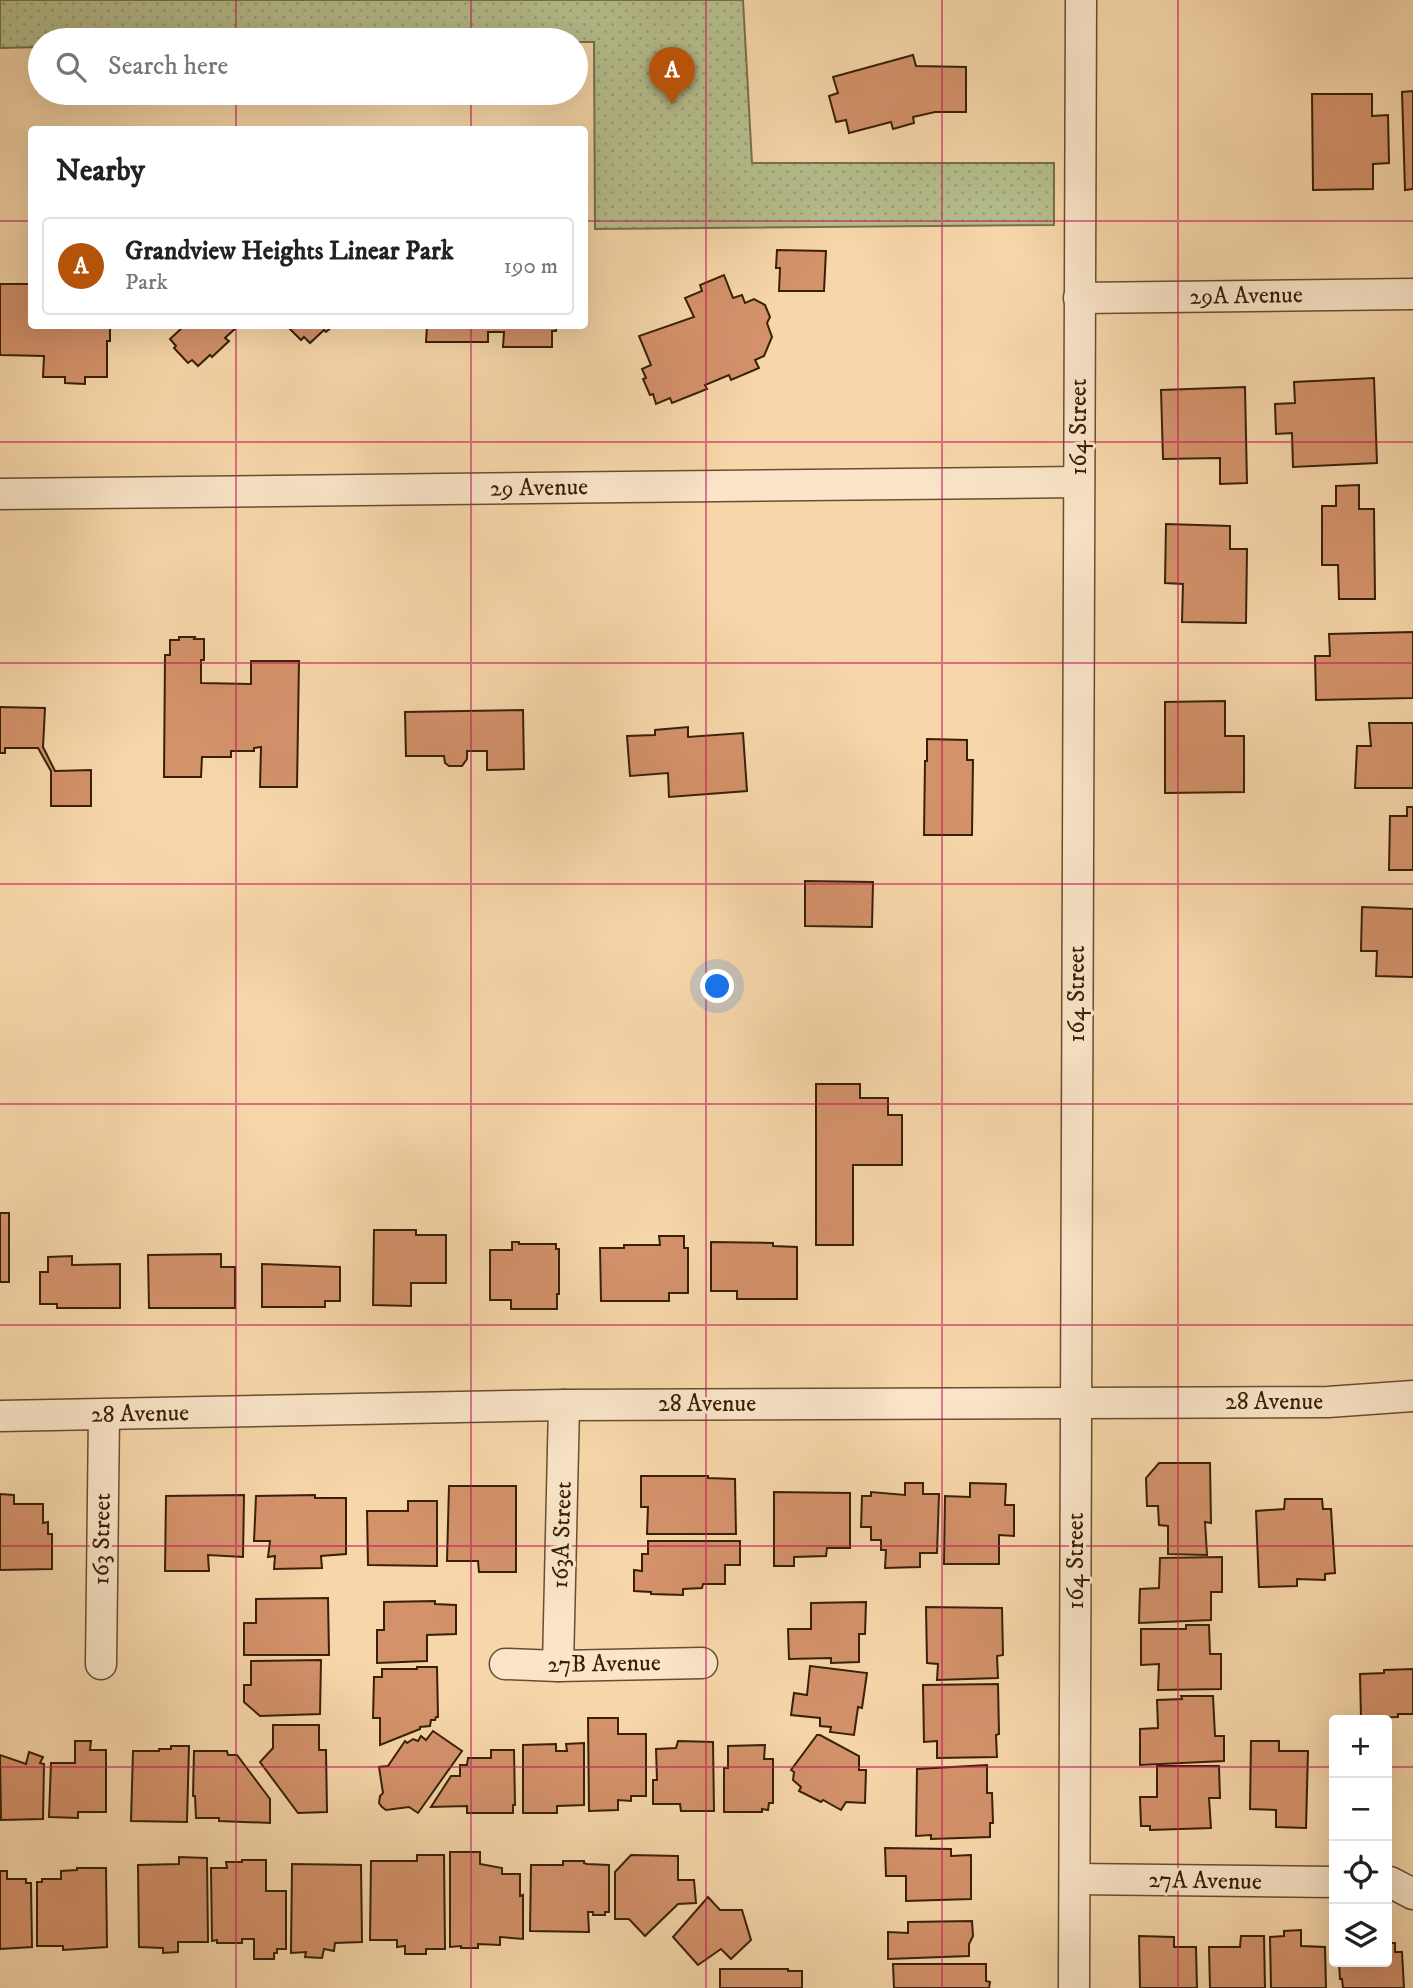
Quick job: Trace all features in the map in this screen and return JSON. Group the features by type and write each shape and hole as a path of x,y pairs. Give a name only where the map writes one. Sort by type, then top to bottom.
{"street":[{"name":"164 Street","path":"1074,1988 1081,0"},
{"name":"29A Avenue","path":"1079,298 1413,294"},
{"name":"29 Avenue","path":"0,494 1078,482"},
{"name":"28 Avenue","path":"0,1416 564,1405 1328,1402 1413,1396"},
{"name":"163A Street","path":"558,1666 564,1405"},
{"name":"163 Street","path":"101,1664 104,1415"},
{"name":"27B Avenue","path":"505,1664 558,1666 702,1663"},
{"name":"27A Avenue","path":"1076,1879 1329,1882"}],"green space":[{"path":"0,0 743,0 752,163 1054,163 1054,225 595,229 594,42 588,42 588,28 28,28 28,47 0,48"}],"building":[{"path":"913,55 916,66 966,67 966,112 935,112 913,117 914,123 893,129 891,122 849,133 846,120 836,122 829,96 838,93 833,77"},
{"path":"1413,91 1413,189 1405,190 1402,92"},
{"path":"1312,94 1372,94 1372,116 1388,115 1389,163 1373,164 1373,189 1313,190"},
{"path":"777,250 826,251 824,291 779,291 780,268 776,268"},
{"path":"724,275 733,298 742,295 745,303 754,299 765,305 770,317 767,323 772,337 764,356 755,360 759,368 731,380 729,375 705,385 707,389 672,403 670,398 656,404 643,379 646,378 642,369 651,365 639,336 694,317 685,298 702,291 700,285"},
{"path":"0,284 28,284 28,329 110,329 110,341 107,341 107,377 85,377 85,384 65,383 65,377 43,377 44,356 0,355"},
{"path":"181,329 235,329 225,338 229,341 198,366 192,360 188,363 174,348 176,346 170,339"},
{"path":"290,329 330,329 326,332 324,330 310,343 304,337 301,340"},
{"path":"427,329 556,329 552,331 552,347 503,347 504,332 488,332 488,342 426,342"},
{"path":"1374,378 1377,463 1293,467 1292,433 1276,434 1275,404 1295,403 1294,382"},
{"path":"1245,387 1247,483 1220,484 1220,458 1163,459 1161,390"},
{"path":"1359,485 1359,509 1374,509 1375,599 1339,599 1338,565 1322,565 1322,506 1336,506 1336,486"},
{"path":"1166,524 1230,526 1230,549 1247,549 1246,623 1182,622 1183,584 1165,583"},
{"path":"1413,632 1413,698 1316,700 1315,656 1330,656 1329,634"},
{"path":"179,637 204,639 201,683 251,684 251,661 299,661 297,787 260,787 261,747 254,748 254,751 231,751 231,757 202,757 201,777 164,777 165,655 170,655 170,640 179,640"},
{"path":"1225,701 1225,736 1244,736 1244,792 1165,793 1165,702"},
{"path":"0,707 45,708 43,747 55,771 91,770 91,806 51,806 51,771 38,748 5,748 5,753 0,753"},
{"path":"523,710 524,769 487,770 487,751 467,751 467,759 462,766 449,766 445,763 444,756 406,756 405,712"},
{"path":"1369,723 1413,723 1413,788 1355,788 1357,746 1371,746"},
{"path":"688,727 688,737 743,733 747,791 669,797 668,773 630,776 627,736 655,735 655,730"},
{"path":"927,739 967,740 967,760 973,760 972,835 924,835"},
{"path":"1407,807 1413,807 1413,870 1389,870 1390,816 1407,816"},
{"path":"805,881 873,882 872,927 805,926"},
{"path":"1362,907 1413,909 1413,977 1376,976 1377,951 1361,951"},
{"path":"816,1084 860,1084 860,1098 888,1098 888,1115 902,1115 902,1165 853,1165 853,1245 816,1245"},
{"path":"0,1213 9,1213 9,1282 0,1282"},
{"path":"374,1230 416,1230 416,1235 446,1235 446,1283 411,1283 411,1306 373,1305"},
{"path":"659,1236 684,1236 684,1248 688,1248 688,1293 669,1293 669,1301 601,1301 600,1248 660,1245"},
{"path":"512,1242 556,1244 556,1249 559,1249 557,1309 511,1309 511,1300 490,1300 490,1250 512,1250"},
{"path":"711,1242 773,1243 773,1246 797,1247 797,1299 737,1299 737,1291 711,1291"},
{"path":"221,1254 221,1267 235,1267 235,1308 149,1308 148,1255"},
{"path":"72,1256 72,1265 120,1264 120,1308 57,1308 57,1304 40,1304 40,1272 48,1272 48,1257"},
{"path":"262,1264 340,1267 340,1301 325,1301 325,1307 262,1307"},
{"path":"1159,1463 1210,1463 1211,1523 1205,1522 1207,1555 1168,1554 1168,1526 1159,1525 1158,1506 1147,1506 1146,1478"},
{"path":"641,1476 708,1476 735,1479 736,1534 647,1534 648,1507 641,1507"},
{"path":"905,1483 923,1483 923,1494 939,1494 937,1553 920,1553 920,1567 885,1568 886,1550 881,1550 881,1540 871,1540 871,1527 861,1527 862,1496 871,1496 871,1492 905,1495"},
{"path":"970,1483 1006,1484 1005,1505 1014,1505 1014,1536 999,1535 999,1564 944,1564 945,1496 970,1497"},
{"path":"449,1486 516,1486 516,1572 479,1572 478,1561 447,1561"},
{"path":"774,1492 850,1493 850,1548 827,1548 826,1556 794,1557 794,1566 774,1566"},
{"path":"0,1494 14,1495 14,1504 43,1504 43,1523 48,1522 48,1534 52,1534 52,1569 0,1570"},
{"path":"244,1495 243,1557 208,1555 209,1571 165,1571 166,1496"},
{"path":"315,1495 315,1498 346,1498 346,1554 321,1556 322,1568 274,1569 275,1556 268,1557 270,1541 254,1541 256,1496"},
{"path":"1285,1499 1322,1499 1323,1509 1331,1509 1335,1573 1325,1574 1325,1580 1297,1579 1297,1586 1259,1587 1256,1511 1284,1509"},
{"path":"408,1501 437,1501 437,1566 368,1565 367,1511 408,1511"},
{"path":"648,1541 740,1541 740,1565 725,1565 725,1584 703,1584 702,1588 683,1589 683,1595 634,1591 634,1570 642,1571 642,1554 648,1554"},
{"path":"1222,1557 1222,1592 1211,1592 1211,1620 1139,1623 1140,1589 1159,1588 1160,1558"},
{"path":"328,1598 329,1655 244,1655 244,1623 256,1623 256,1599"},
{"path":"435,1601 435,1604 456,1605 456,1634 427,1635 427,1661 377,1663 377,1630 384,1630 384,1602"},
{"path":"866,1602 865,1634 859,1634 859,1662 831,1663 831,1658 789,1659 788,1629 811,1629 811,1603"},
{"path":"926,1607 1002,1608 1003,1655 997,1656 998,1678 937,1680 938,1664 927,1663"},
{"path":"1186,1625 1209,1625 1210,1654 1221,1654 1221,1689 1158,1690 1159,1664 1141,1665 1141,1629 1186,1629"},
{"path":"321,1660 320,1714 260,1716 244,1702 244,1685 251,1685 251,1661"},
{"path":"810,1666 867,1673 862,1708 858,1707 854,1735 830,1732 831,1727 820,1726 820,1718 791,1715 794,1693 807,1695"},
{"path":"437,1667 438,1717 431,1720 430,1726 420,1727 380,1745 380,1718 373,1718 374,1677 382,1677 382,1669"},
{"path":"1413,1669 1413,1714 1398,1714 1398,1717 1392,1717 1392,1715 1361,1715 1360,1674 1384,1673 1384,1670"},
{"path":"998,1684 997,1757 937,1758 937,1741 924,1742 923,1685"},
{"path":"1181,1696 1213,1696 1215,1736 1224,1736 1224,1761 1140,1765 1140,1729 1158,1728 1157,1700 1182,1699"},
{"path":"588,1718 618,1718 618,1734 646,1734 646,1796 631,1796 631,1801 618,1800 618,1810 589,1811"},
{"path":"273,1725 319,1725 319,1750 326,1750 327,1812 298,1813 260,1762 273,1748"},
{"path":"433,1731 462,1751 418,1813 409,1807 386,1810 379,1803 383,1793 379,1767 388,1766 405,1741 418,1741 421,1736 426,1740"},
{"path":"817,1735 859,1756 859,1770 866,1770 865,1803 846,1802 841,1810 799,1791 801,1787 793,1780 794,1772 791,1770"},
{"path":"75,1741 91,1741 90,1750 106,1750 106,1812 78,1812 78,1818 49,1817 51,1763 75,1763"},
{"path":"678,1741 713,1742 714,1811 681,1811 680,1804 653,1804 653,1780 657,1780 656,1749 676,1748"},
{"path":"1251,1741 1279,1741 1279,1751 1308,1751 1306,1828 1276,1827 1276,1810 1250,1809"},
{"path":"584,1743 584,1805 557,1806 557,1813 523,1813 523,1745 556,1744 556,1751 567,1751 566,1744"},
{"path":"765,1745 764,1759 773,1759 773,1803 769,1803 768,1810 762,1809 762,1812 724,1812 724,1768 728,1768 728,1746"},
{"path":"171,1746 189,1746 187,1822 131,1821 133,1751 159,1751 171,1749"},
{"path":"491,1750 514,1750 513,1813 467,1813 467,1806 431,1807 451,1776 460,1776 460,1765 467,1765 468,1758 491,1758"},
{"path":"194,1751 227,1751 228,1755 237,1755 270,1799 270,1823 196,1818 193,1796"},
{"path":"29,1752 43,1757 40,1763 44,1764 43,1819 1,1820 0,1755 26,1764"},
{"path":"987,1765 987,1793 992,1793 993,1823 990,1823 990,1837 931,1839 931,1835 916,1836 917,1769"},
{"path":"1157,1766 1219,1766 1220,1798 1209,1798 1211,1828 1150,1830 1150,1826 1141,1826 1140,1797 1157,1797"},
{"path":"885,1848 951,1849 951,1856 971,1855 971,1899 906,1901 906,1876 886,1876"},
{"path":"450,1852 480,1852 480,1864 502,1868 502,1874 520,1874 523,1939 500,1937 500,1945 478,1944 478,1948 450,1947"},
{"path":"417,1855 444,1855 445,1949 426,1949 426,1954 405,1954 405,1946 397,1947 397,1940 370,1940 371,1861 417,1861"},
{"path":"631,1855 678,1856 678,1880 694,1880 696,1903 678,1904 645,1936 629,1919 615,1919 615,1872"},
{"path":"179,1857 207,1858 208,1942 178,1942 178,1952 163,1953 163,1948 139,1947 138,1865 179,1864"},
{"path":"266,1860 266,1891 286,1891 286,1949 277,1949 274,1959 254,1959 254,1939 242,1939 242,1943 212,1941 211,1868 227,1868 226,1862"},
{"path":"563,1861 609,1865 609,1912 605,1912 605,1915 593,1915 593,1912 588,1912 589,1932 530,1931 531,1865 563,1865"},
{"path":"292,1864 361,1865 362,1942 335,1943 334,1951 324,1949 322,1958 305,1957 306,1952 291,1953"},
{"path":"106,1868 107,1947 63,1950 63,1946 37,1946 37,1882 42,1882 42,1879 61,1879 61,1871"},
{"path":"0,1871 7,1871 7,1879 26,1879 26,1883 31,1883 32,1947 0,1949"},
{"path":"708,1897 720,1910 742,1910 751,1940 731,1959 721,1949 698,1965 673,1937"},
{"path":"972,1921 973,1936 969,1944 969,1956 888,1959 888,1932 908,1933 908,1922"},
{"path":"1301,1930 1301,1946 1325,1947 1326,1988 1271,1988 1270,1937 1284,1936 1284,1931"},
{"path":"1139,1936 1174,1937 1174,1947 1196,1947 1197,1988 1140,1988"},
{"path":"1241,1936 1264,1936 1265,1988 1210,1988 1209,1947 1240,1947"},
{"path":"1392,1943 1395,1943 1395,1952 1402,1952 1404,1988 1343,1988 1339,1967 1392,1967"},
{"path":"893,1964 986,1964 986,1981 990,1982 989,1988 894,1988"},
{"path":"720,1969 802,1971 802,1988 720,1988"}],"place":[{"name":"Grandview Heights Linear Park","path":"672,105"}]}
